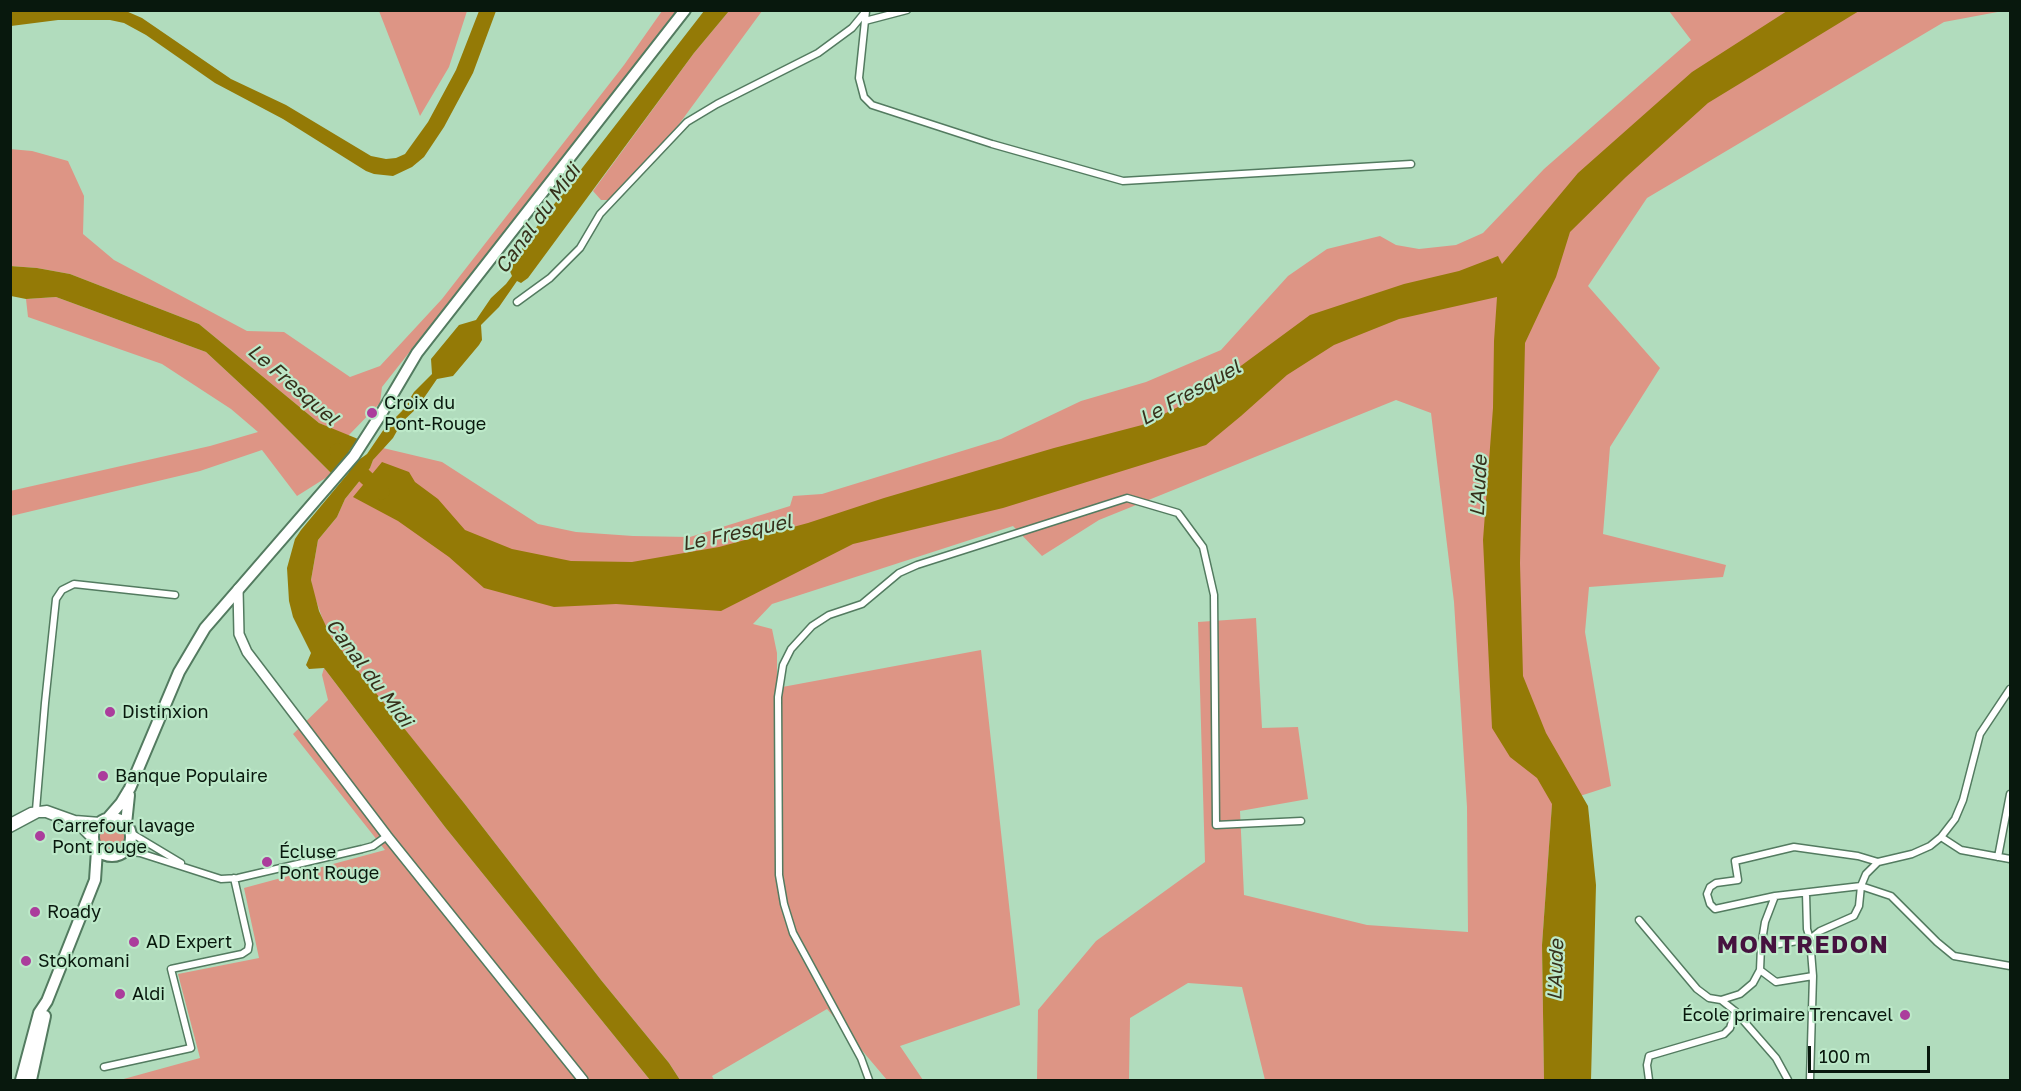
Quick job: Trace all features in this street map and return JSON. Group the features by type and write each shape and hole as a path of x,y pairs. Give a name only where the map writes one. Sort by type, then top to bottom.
{"main road":[{"path":"95,880 93,832 121,803 130,788 179,672 205,628 363,443 417,352 685,10"},
{"path":"95,845 107,856 125,851 131,840 130,788"},
{"path":"104,819 121,820 129,829"},
{"path":"31,1080 47,1001 95,880 113,856"},
{"path":"21,1080 39,1012 47,1001"}],"street":[{"path":"865,21 907,10"},
{"path":"866,11 859,78 864,96 872,105 992,144 1123,181 1411,164"},
{"path":"516,302 550,278 579,248 600,214 687,122 717,104 818,53 852,28 866,11"},
{"path":"869,1080 861,1059 793,933 784,904 779,875 778,697 783,665 791,649 812,626 829,615 862,604 899,573 917,565 1126,498 1178,513 1203,548 1214,595 1216,825 1301,821"},
{"path":"37,812 56,600 62,590 74,584 175,595"},
{"path":"238,587 239,634 247,652 387,836 583,1080"},
{"path":"2010,689 1980,734 1963,800 1955,819 1941,837 1930,846 1912,854 1878,862 1858,856 1794,846 1736,861 1738,880 1716,883 1710,887 1707,894 1710,904 1715,909 1774,896 1861,886 1891,896 1937,942 1957,957 2010,966"},
{"path":"1998,857 2010,794"},
{"path":"10,822 25,814 51,810 75,819 104,819"},
{"path":"10,829 37,812 46,813 79,827 95,845"},
{"path":"129,829 195,871"},
{"path":"125,851 140,853 221,879 362,849 373,846 387,836"},
{"path":"1941,837 1961,850 2010,859"},
{"path":"1761,947 1810,939 1820,931 1854,916 1859,906 1861,886 1866,874 1878,862"},
{"path":"104,1067 191,1048 171,969 242,954 248,950 249,944 234,878"},
{"path":"1806,893 1807,929 1813,976 1810,1080"},
{"path":"1639,921 1697,989 1709,998 1722,1000 1740,994 1753,983 1760,970 1765,922 1774,896"},
{"path":"1760,970 1776,982 1813,976"},
{"path":"1722,1000 1735,1011 1776,1058 1788,1080"},
{"path":"1649,1080 1647,1065 1649,1056 1724,1034 1730,1029 1735,1011"}],"shaded area":[{"path":"379,11 467,11 449,67 420,116"},
{"path":"662,11 678,11 382,387 380,403 348,436 319,423 199,324 70,274 11,266 10,149 32,151 68,161 84,196 83,234 114,260 247,331 284,332 350,377 380,366 442,299 624,65"},
{"path":"729,11 762,11 663,146 613,200 601,200 593,191 694,53"},
{"path":"1669,11 2003,11 1944,22 1647,198 1588,286 1660,368 1610,447 1603,534 1726,565 1723,577 1589,587 1585,632 1611,786 1552,805 1542,945 1544,1080 1265,1080 1242,987 1188,983 1130,1018 1129,1080 1037,1080 1038,1010 1096,941 1205,862 1198,622 1256,618 1262,728 1298,727 1308,799 1240,811 1244,895 1367,925 1468,932 1467,807 1454,602 1431,413 1396,400 1099,520 1042,556 1013,526 772,604 753,624 772,629 777,653 777,688 981,650 1020,1005 900,1046 923,1080 887,1080 827,1009 712,1076 714,1080 680,1080 464,803 355,668 331,637 324,623 311,580 318,540 337,517 345,499 383,448 442,462 538,524 576,532 690,537 790,506 793,496 822,494 1001,439 1081,401 1146,382 1221,350 1288,276 1327,249 1380,236 1396,245 1419,249 1456,245 1483,233 1544,169 1691,40"},
{"path":"56,297 206,352 332,474 297,496 262,450 200,471 11,516 10,491 210,446 258,432 231,409 162,364 28,317 26,299"},
{"path":"324,668 445,827 650,1080 120,1080 200,1058 178,974 259,958 244,888 385,850 293,734 328,700 322,675"},
{"path":"112,821 123,825 127,836 123,847 112,851 101,847 97,836 101,825"}],"water":[{"path":"23,10 126,11 142,18 231,79 286,105 371,156 386,159 405,154 428,122 456,70 479,11 496,11 473,73 444,127 424,157 412,167 393,176 366,171 283,119 215,83 146,35 124,23 110,20 58,20 11,26 11,12"},
{"path":"704,11 729,11 694,53 528,278 521,283 517,281 499,307 481,325 482,340 479,345 453,376 437,379 417,408 402,422 393,438 373,460 370,468 345,499 337,517 318,540 311,580 319,611 331,637 669,1063 680,1080 650,1080 445,827 324,668 309,669 306,665 311,653 293,617 289,601 287,568 295,539 301,530 360,459 367,454 384,429 402,411 414,392 432,374 431,359 459,325 476,320 491,298 506,284 512,276 509,269 531,234"},
{"name":"L'Aude","path":"1787,11 1859,11 1708,103 1626,177 1570,232 1556,277 1525,343 1520,563 1523,676 1546,733 1588,806 1596,885 1591,1080 1544,1080 1542,945 1552,804 1537,778 1510,757 1492,728 1483,540 1493,408 1497,297 1399,319 1334,345 1287,375 1206,445 1003,508 853,544 721,611 616,604 554,607 484,588 449,557 398,521 353,497 382,462 409,472 415,482 438,499 465,530 512,549 571,561 632,562 719,547 808,523 1054,448 1142,425 1200,396 1310,315 1404,284 1459,271 1498,256 1502,264 1578,173 1692,72"},
{"path":"10,266 70,274 199,324 319,423 358,439 332,474 206,352 56,297 26,299 11,296"}],"waterway":[{"name":"Canal du Midi","path":"337,451 382,492"}],"place":[{"name":"Croix du Pont-Rouge","path":"372,413"},
{"name":"Distinxion","path":"110,712"},
{"name":"Banque Populaire","path":"103,776"},
{"name":"Carrefour lavage Pont rouge","path":"40,836"},
{"name":"Écluse Pont Rouge","path":"267,862"},
{"name":"Roady","path":"35,912"},
{"name":"AD Expert","path":"134,942"},
{"name":"Stokomani","path":"26,961"},
{"name":"Aldi","path":"120,994"},
{"name":"École primaire Trencavel","path":"1905,1015"}],"district":[{"name":"MONTREDON","path":"1803,945"}],"water label":[{"name":"Le Fresquel","path":"293,385"},
{"name":"Le Fresquel","path":"1190,393"},
{"name":"Le Fresquel","path":"737,533"}]}
